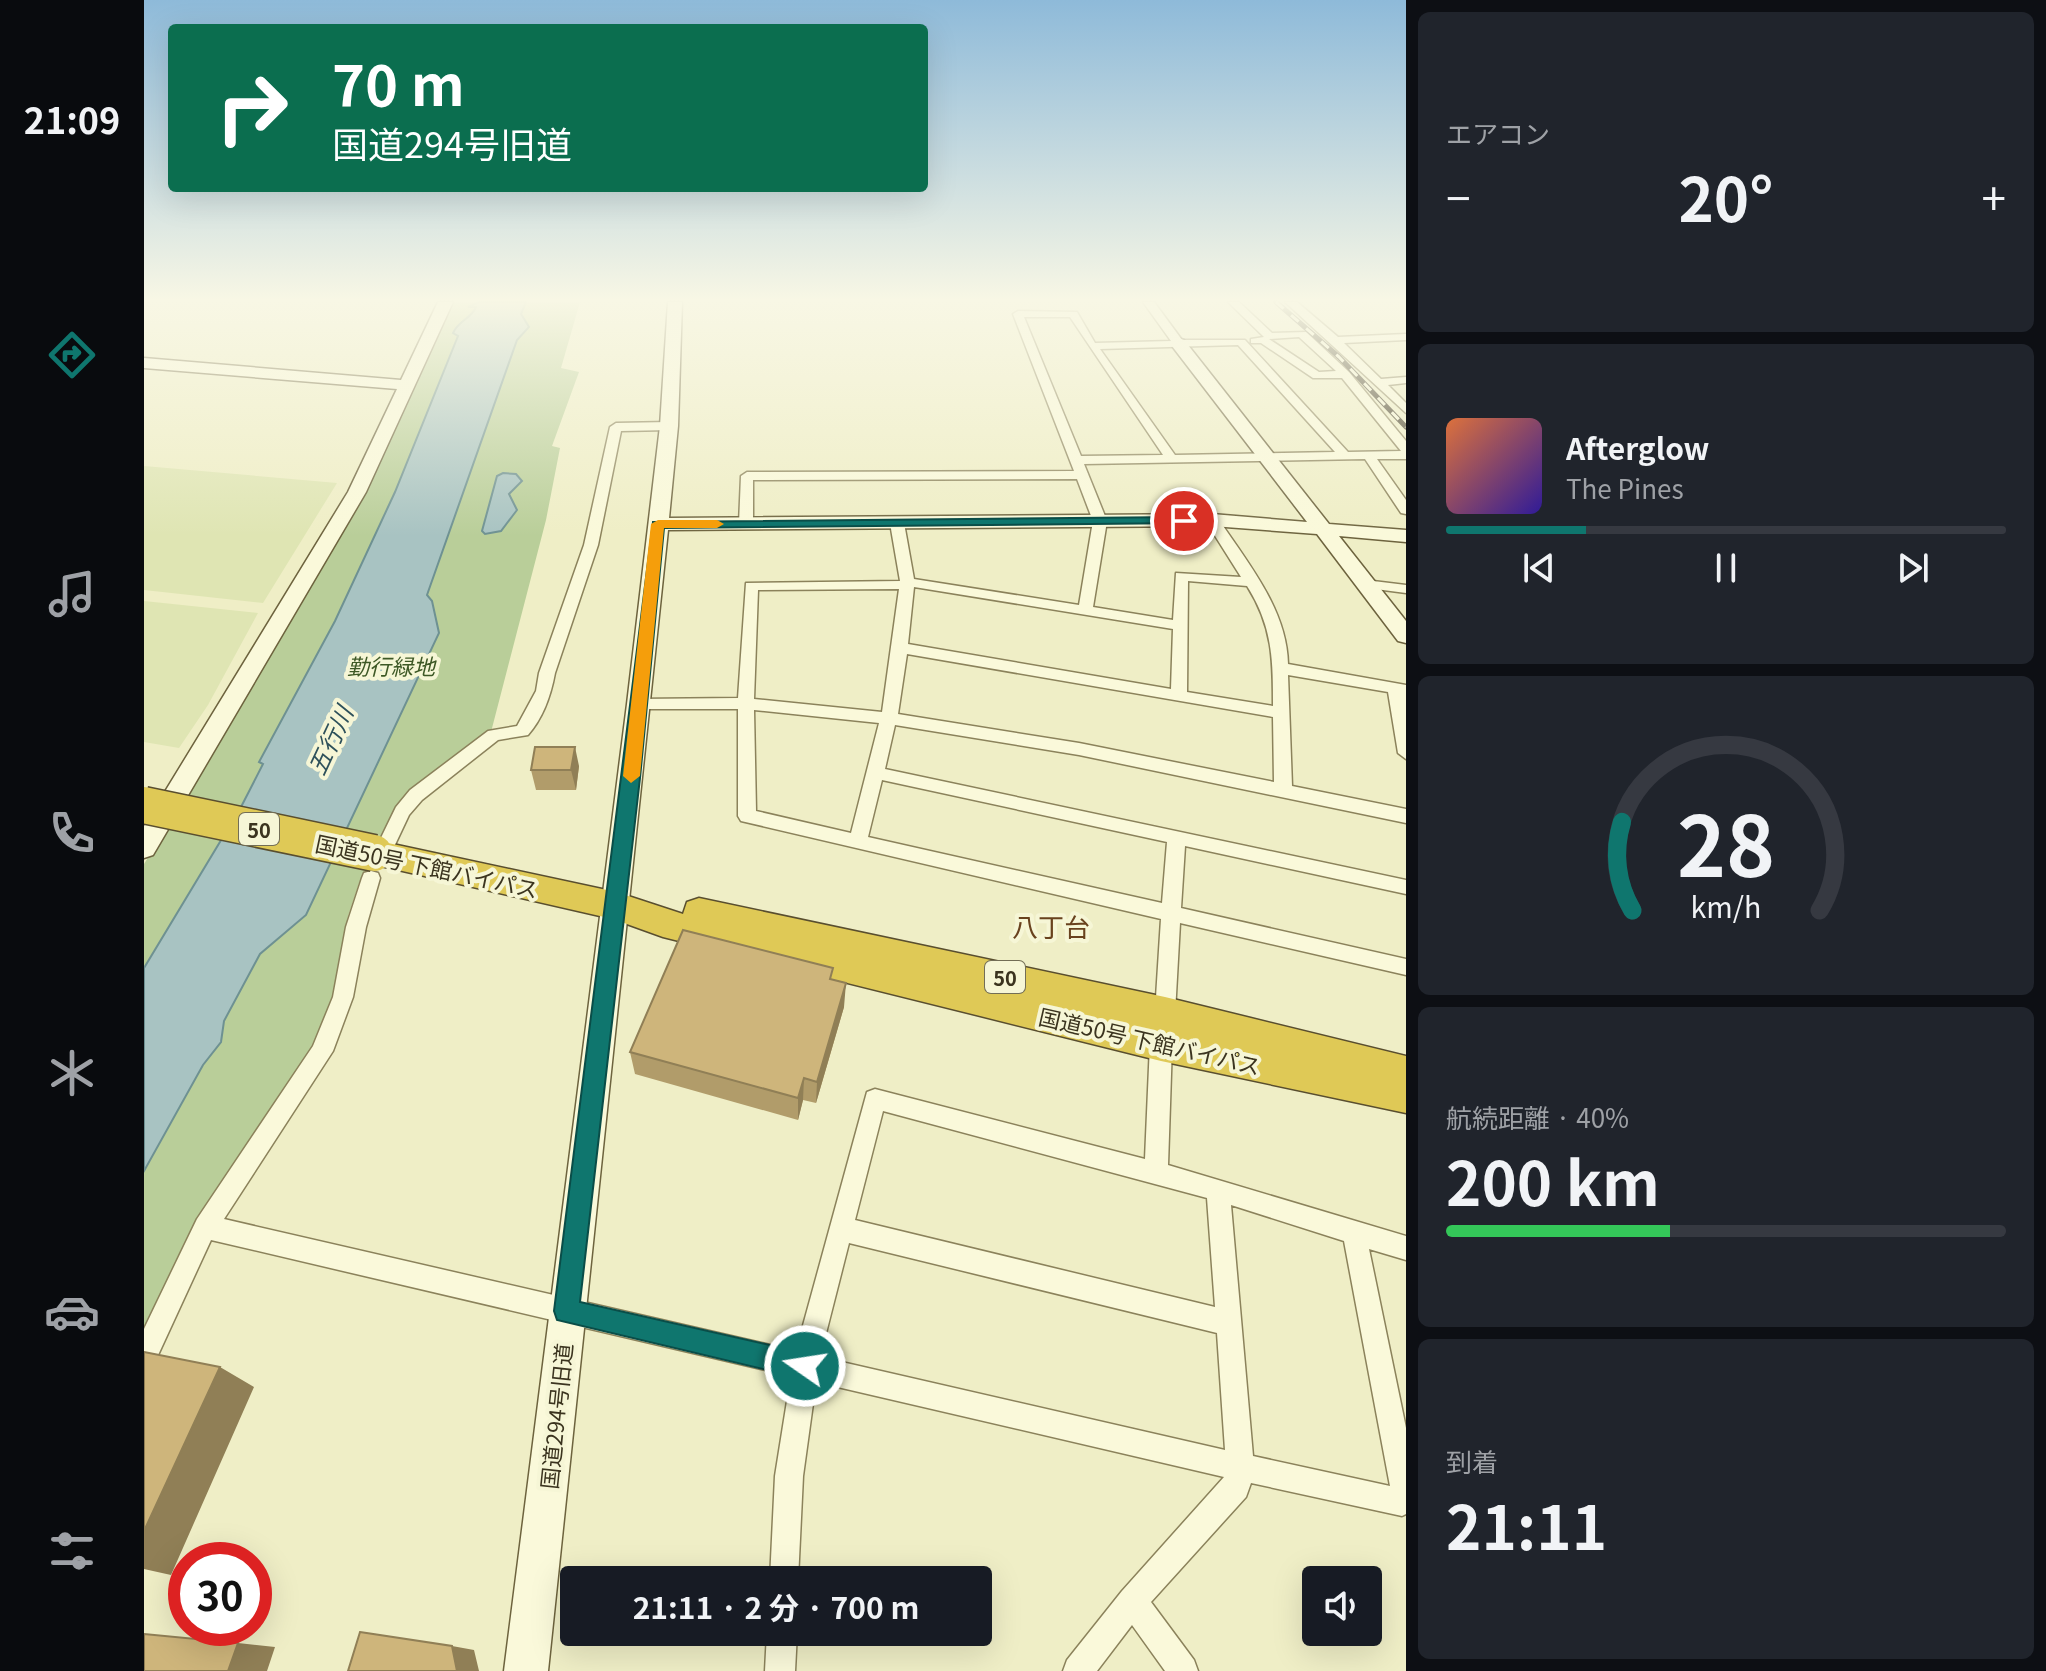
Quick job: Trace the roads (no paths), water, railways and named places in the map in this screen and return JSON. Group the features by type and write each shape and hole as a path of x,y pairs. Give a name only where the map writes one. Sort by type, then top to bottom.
{"highway":[{"name":"国道50号 下館バイパス","path":"144,805 377,858 616,906 664,906 766,924 1163,1028 1401,1083"}],"street":[{"path":"347,380 407,385"},
{"path":"144,848 357,492 409,380"},
{"name":"国道294号旧道","path":"526,1671 639,704 671,380"},
{"path":"1044,380 1100,521 1085,610"},
{"path":"1116,380 1171,458"},
{"path":"1207,380 1406,636"},
{"path":"1276,380 1346,457"},
{"path":"1350,380 1406,452"},
{"path":"1380,382 1406,380"},
{"path":"1380,382 1406,409"},
{"path":"144,1357 205,1227 322,1051 343,997 356,927 377,858 402,812 416,795 494,735 522,731 529,723 544,691 547,673 591,545 616,427 669,426"},
{"path":"1076,460 1346,457 1406,452"},
{"path":"1369,456 1406,510"},
{"path":"746,524 747,476 1083,475"},
{"path":"658,524 1212,520 1406,536"},
{"path":"1212,520 1268,608 1280,648 1283,791"},
{"path":"858,842 889,717 900,648 907,584 897,523"},
{"path":"1179,695 1181,576 1252,582"},
{"path":"1181,626 907,584 751,586 746,704 747,816 1406,967"},
{"path":"1365,584 1406,589"},
{"path":"900,648 1280,713"},
{"path":"1279,668 1401,689 1406,753"},
{"path":"639,704 746,704 889,717 977,730 1406,816"},
{"path":"876,773 1406,887"},
{"path":"1156,1173 1176,838"},
{"path":"785,1566 789,1476 805,1366 875,1099 1218,1190 1406,1248"},
{"path":"1078,1671 1132,1601 1236,1487 1240,1467 1218,1190"},
{"path":"205,1227 1402,1502 1406,1496 1354,1232"},
{"path":"841,1229 1229,1323"},
{"path":"1132,1601 1183,1671"},
{"path":"780,1671 781,1646"}],"water":[{"name":"五行川","path":"440,380 503,380 427,595 432,601 439,633 306,915 260,954 224,1021 221,1042 203,1065 144,1171 144,968 241,807 263,764 259,762 335,621 395,492"},
{"path":"516,474 522,481 509,494 517,510 501,531 485,534 482,531 497,476"}],"railway":[{"path":"1361,380 1406,427"}],"district":[{"name":"八丁台","path":"1051,925"}],"park label":[{"name":"勤行緑地","path":"391,665"}]}
